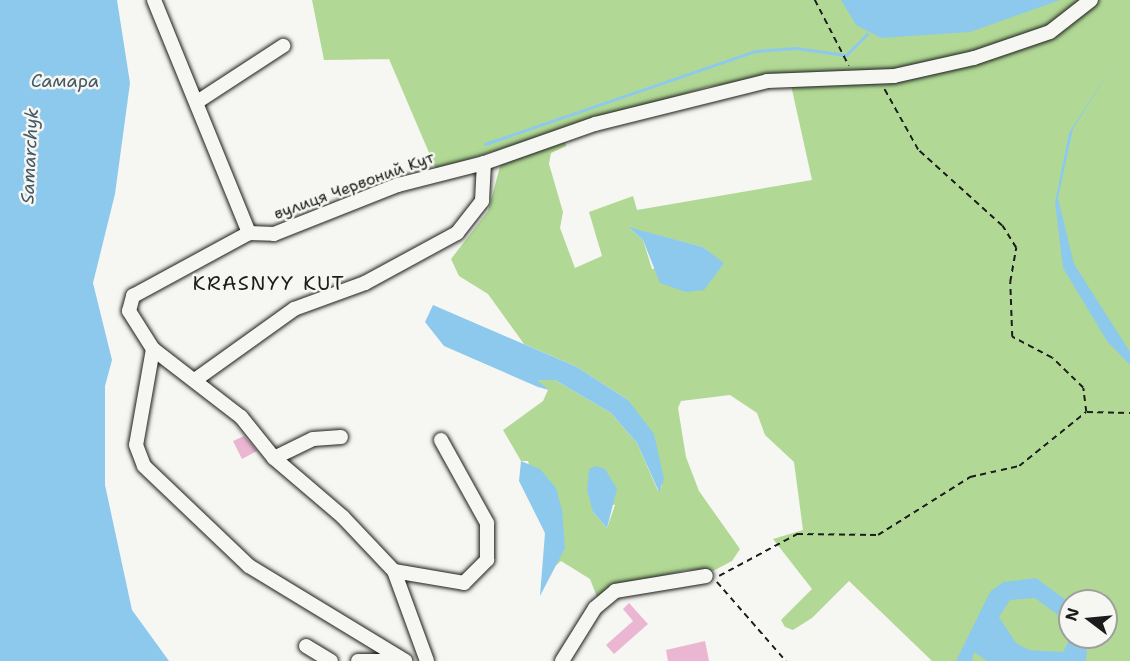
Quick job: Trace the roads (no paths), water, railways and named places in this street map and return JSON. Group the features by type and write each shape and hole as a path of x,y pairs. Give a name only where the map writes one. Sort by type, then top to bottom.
{"street":[{"path":"154,0 249,233"},
{"name":"вулиця Червоний Кут","path":"427,661 394,571 344,517 274,458 241,417 153,349 129,311 133,296 249,233 274,234 398,185 484,164 518,148 715,90 767,81 878,76 975,58 1050,32 1091,0"},
{"path":"196,102 283,46"},
{"path":"195,380 294,309 364,283 457,233 482,201 484,164"},
{"path":"153,349 136,445 144,466 249,566 405,661"},
{"path":"274,458 313,439 341,437"},
{"path":"394,571 464,583 487,560 487,523 441,440"},
{"path":"562,661 610,594 706,576"},
{"path":"306,646 332,661"},
{"path":"358,661 397,661"}],"water":[{"name":"Самара","path":"0,0 117,0 130,83 115,194 93,283 112,360 105,386 105,485 132,610 169,661 0,661"},
{"path":"841,0 1060,0 970,32 881,38 856,25"},
{"path":"1112,67 1073,129 1058,198 1074,264 1130,352 1130,365 1107,341 1063,268 1055,202 1069,133"},
{"path":"628,227 703,247 724,263 704,290 686,292 660,283 643,240"},
{"path":"433,305 577,367 628,400 654,434 664,479 659,492 637,443 611,413 555,380 537,380 549,390 538,387 444,346 425,322"},
{"path":"521,461 540,469 556,488 562,510 565,548 540,596 545,533 519,481"},
{"path":"596,466 605,469 617,489 607,528 593,512 587,490 589,469"},
{"path":"1036,578 1058,594 1058,615 1035,598 1010,600 999,617 1016,643 1029,650 1063,652 1065,649 1087,649 1086,661 987,661 974,652 972,661 956,661 990,592 1003,582"}],"waterway":[{"path":"485,144 755,51 796,48 846,55 867,34"}],"district":[{"name":"KRASNYY KUT","path":"269,283"}],"water label":[{"name":"Samarchyk","path":"30,156"}]}
